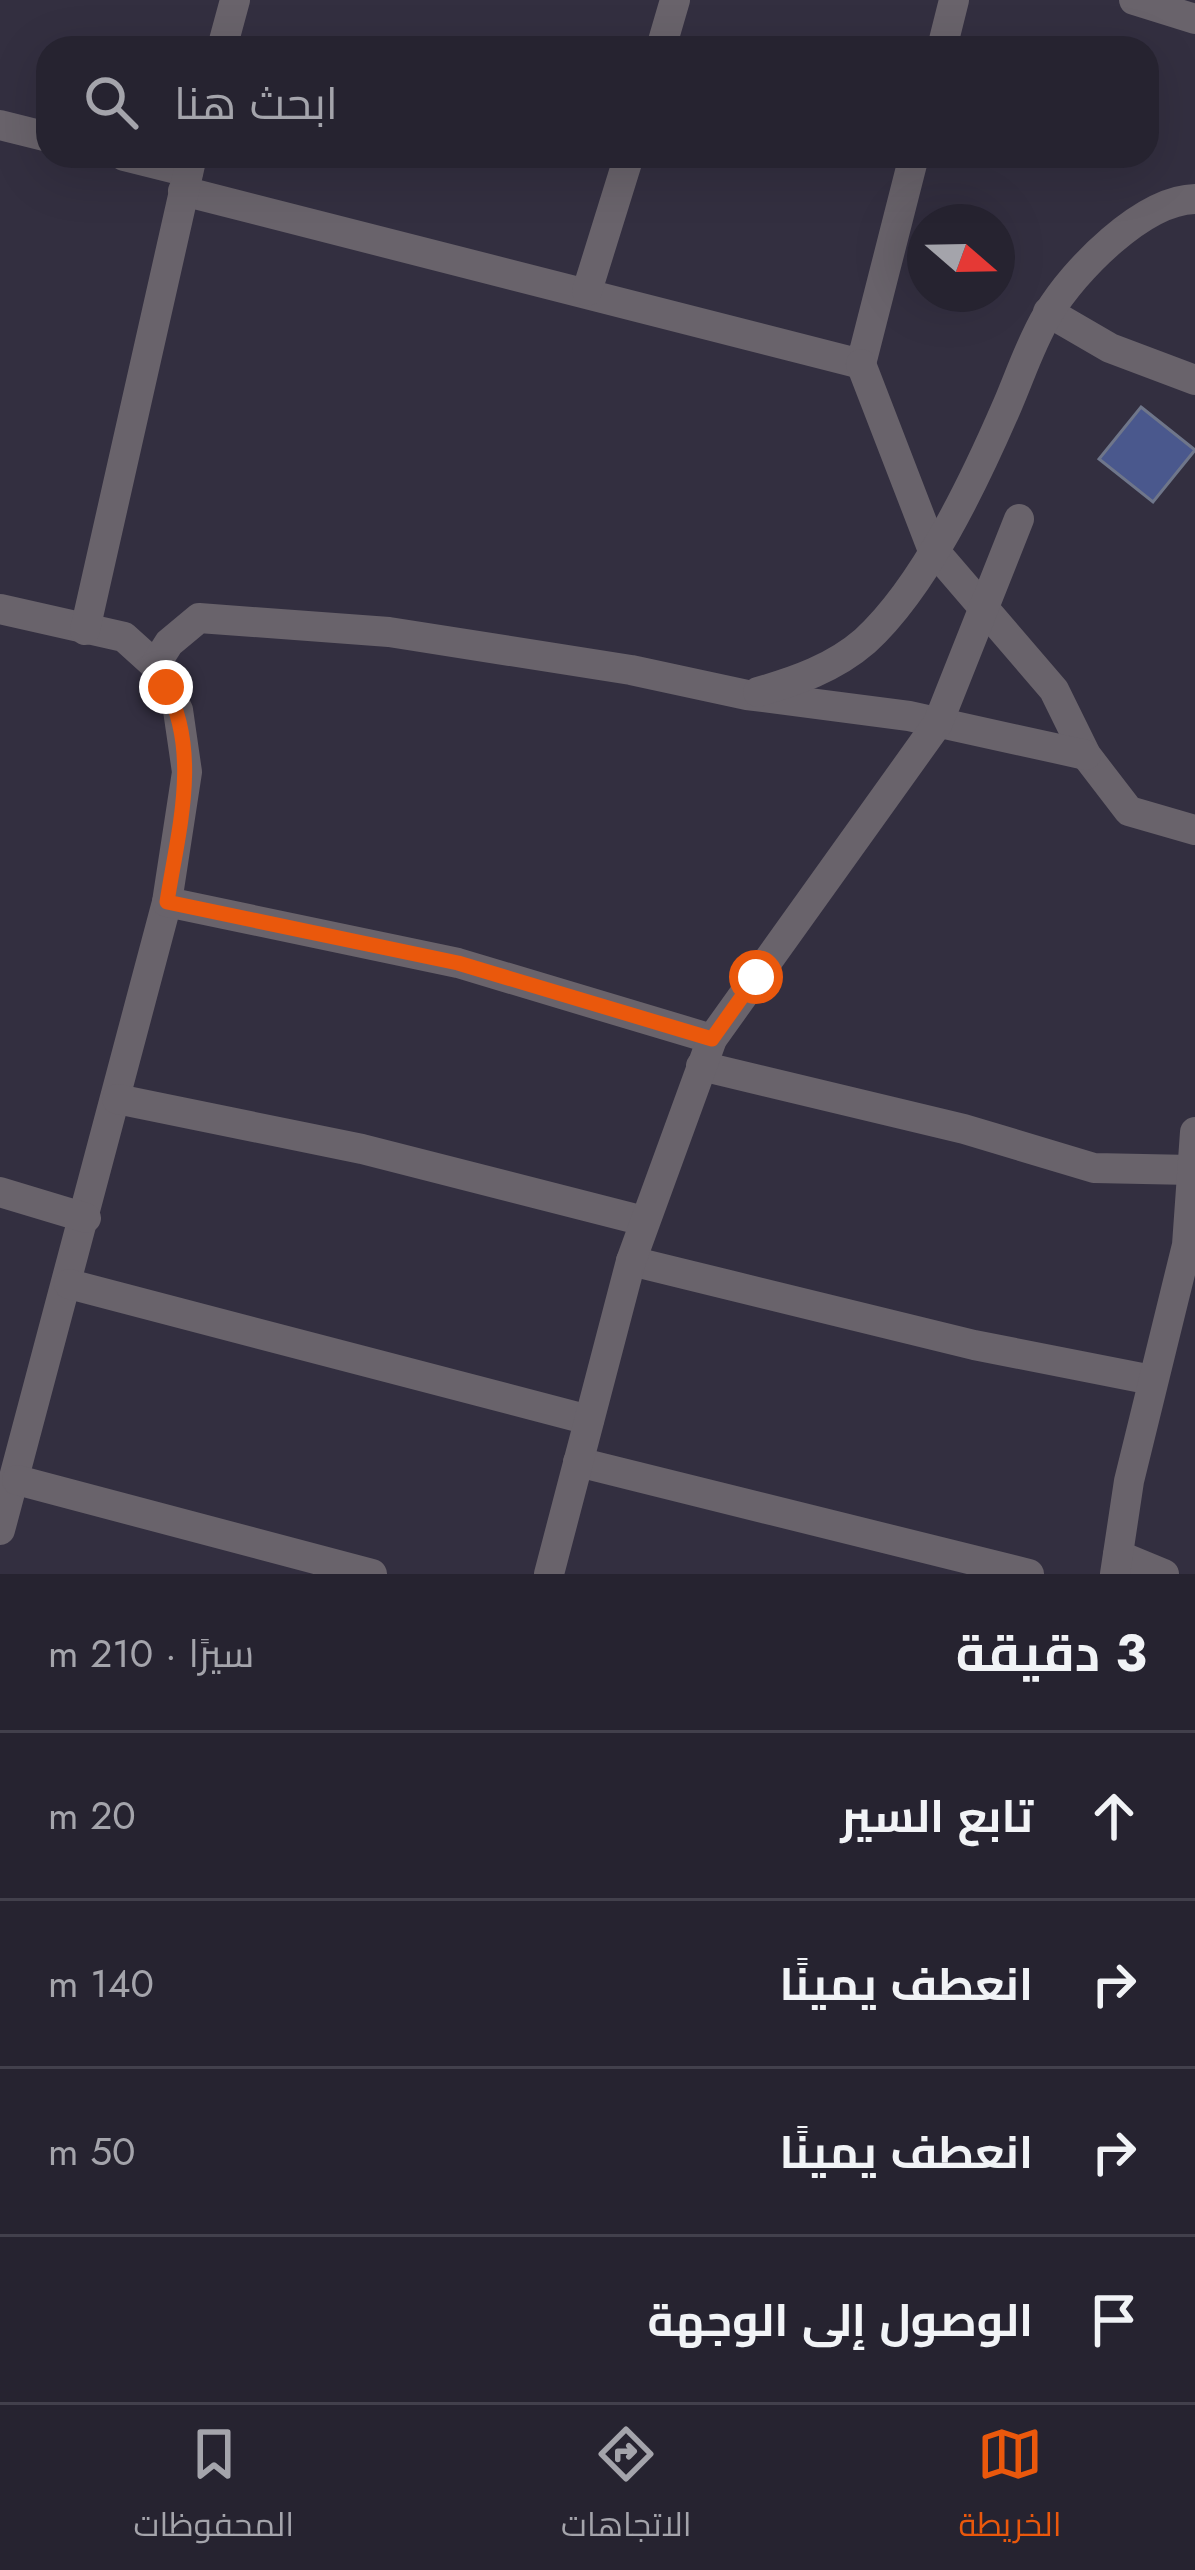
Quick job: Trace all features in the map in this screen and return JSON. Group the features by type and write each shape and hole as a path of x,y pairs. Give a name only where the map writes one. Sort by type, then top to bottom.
{"street":[{"path":"225,36 235,0"},
{"path":"664,36 675,0"},
{"path":"945,36 954,0"},
{"path":"1134,0 1195,19"},
{"path":"0,125 36,134"},
{"path":"587,291 625,168"},
{"path":"911,168 861,364 932,548 1054,690 1086,755 1129,811 1195,830"},
{"path":"85,630 188,173 587,291 861,364"},
{"path":"747,695 811,676 864,642 896,605 982,463 1048,312 1108,246 1150,210 1195,199"},
{"path":"1048,312 1110,348 1195,380"},
{"path":"549,1574 631,1262 706,1053 938,723 1019,519"},
{"path":"0,609 124,637 155,664 178,710 187,772 167,902 0,1530"},
{"path":"155,664 169,643 199,618 389,632 631,670 747,695 938,723 1086,755"},
{"path":"167,902 458,963 706,1053 1094,1168 1192,1170"},
{"path":"116,1099 362,1149 644,1221"},
{"path":"1164,1574 1117,1565 1152,1380 1187,1245 1195,1132"},
{"path":"0,1192 86,1218"},
{"path":"631,1262 974,1345 1152,1380"},
{"path":"69,1284 589,1420"},
{"path":"578,1462 1029,1574"},
{"path":"17,1480 372,1574"}],"building":[{"path":"1141,407 1195,450 1153,502 1099,459"}],"route":[{"path":"166,687 178,710 187,772 167,902 239,913 458,963 712,1039 756,977"}]}
